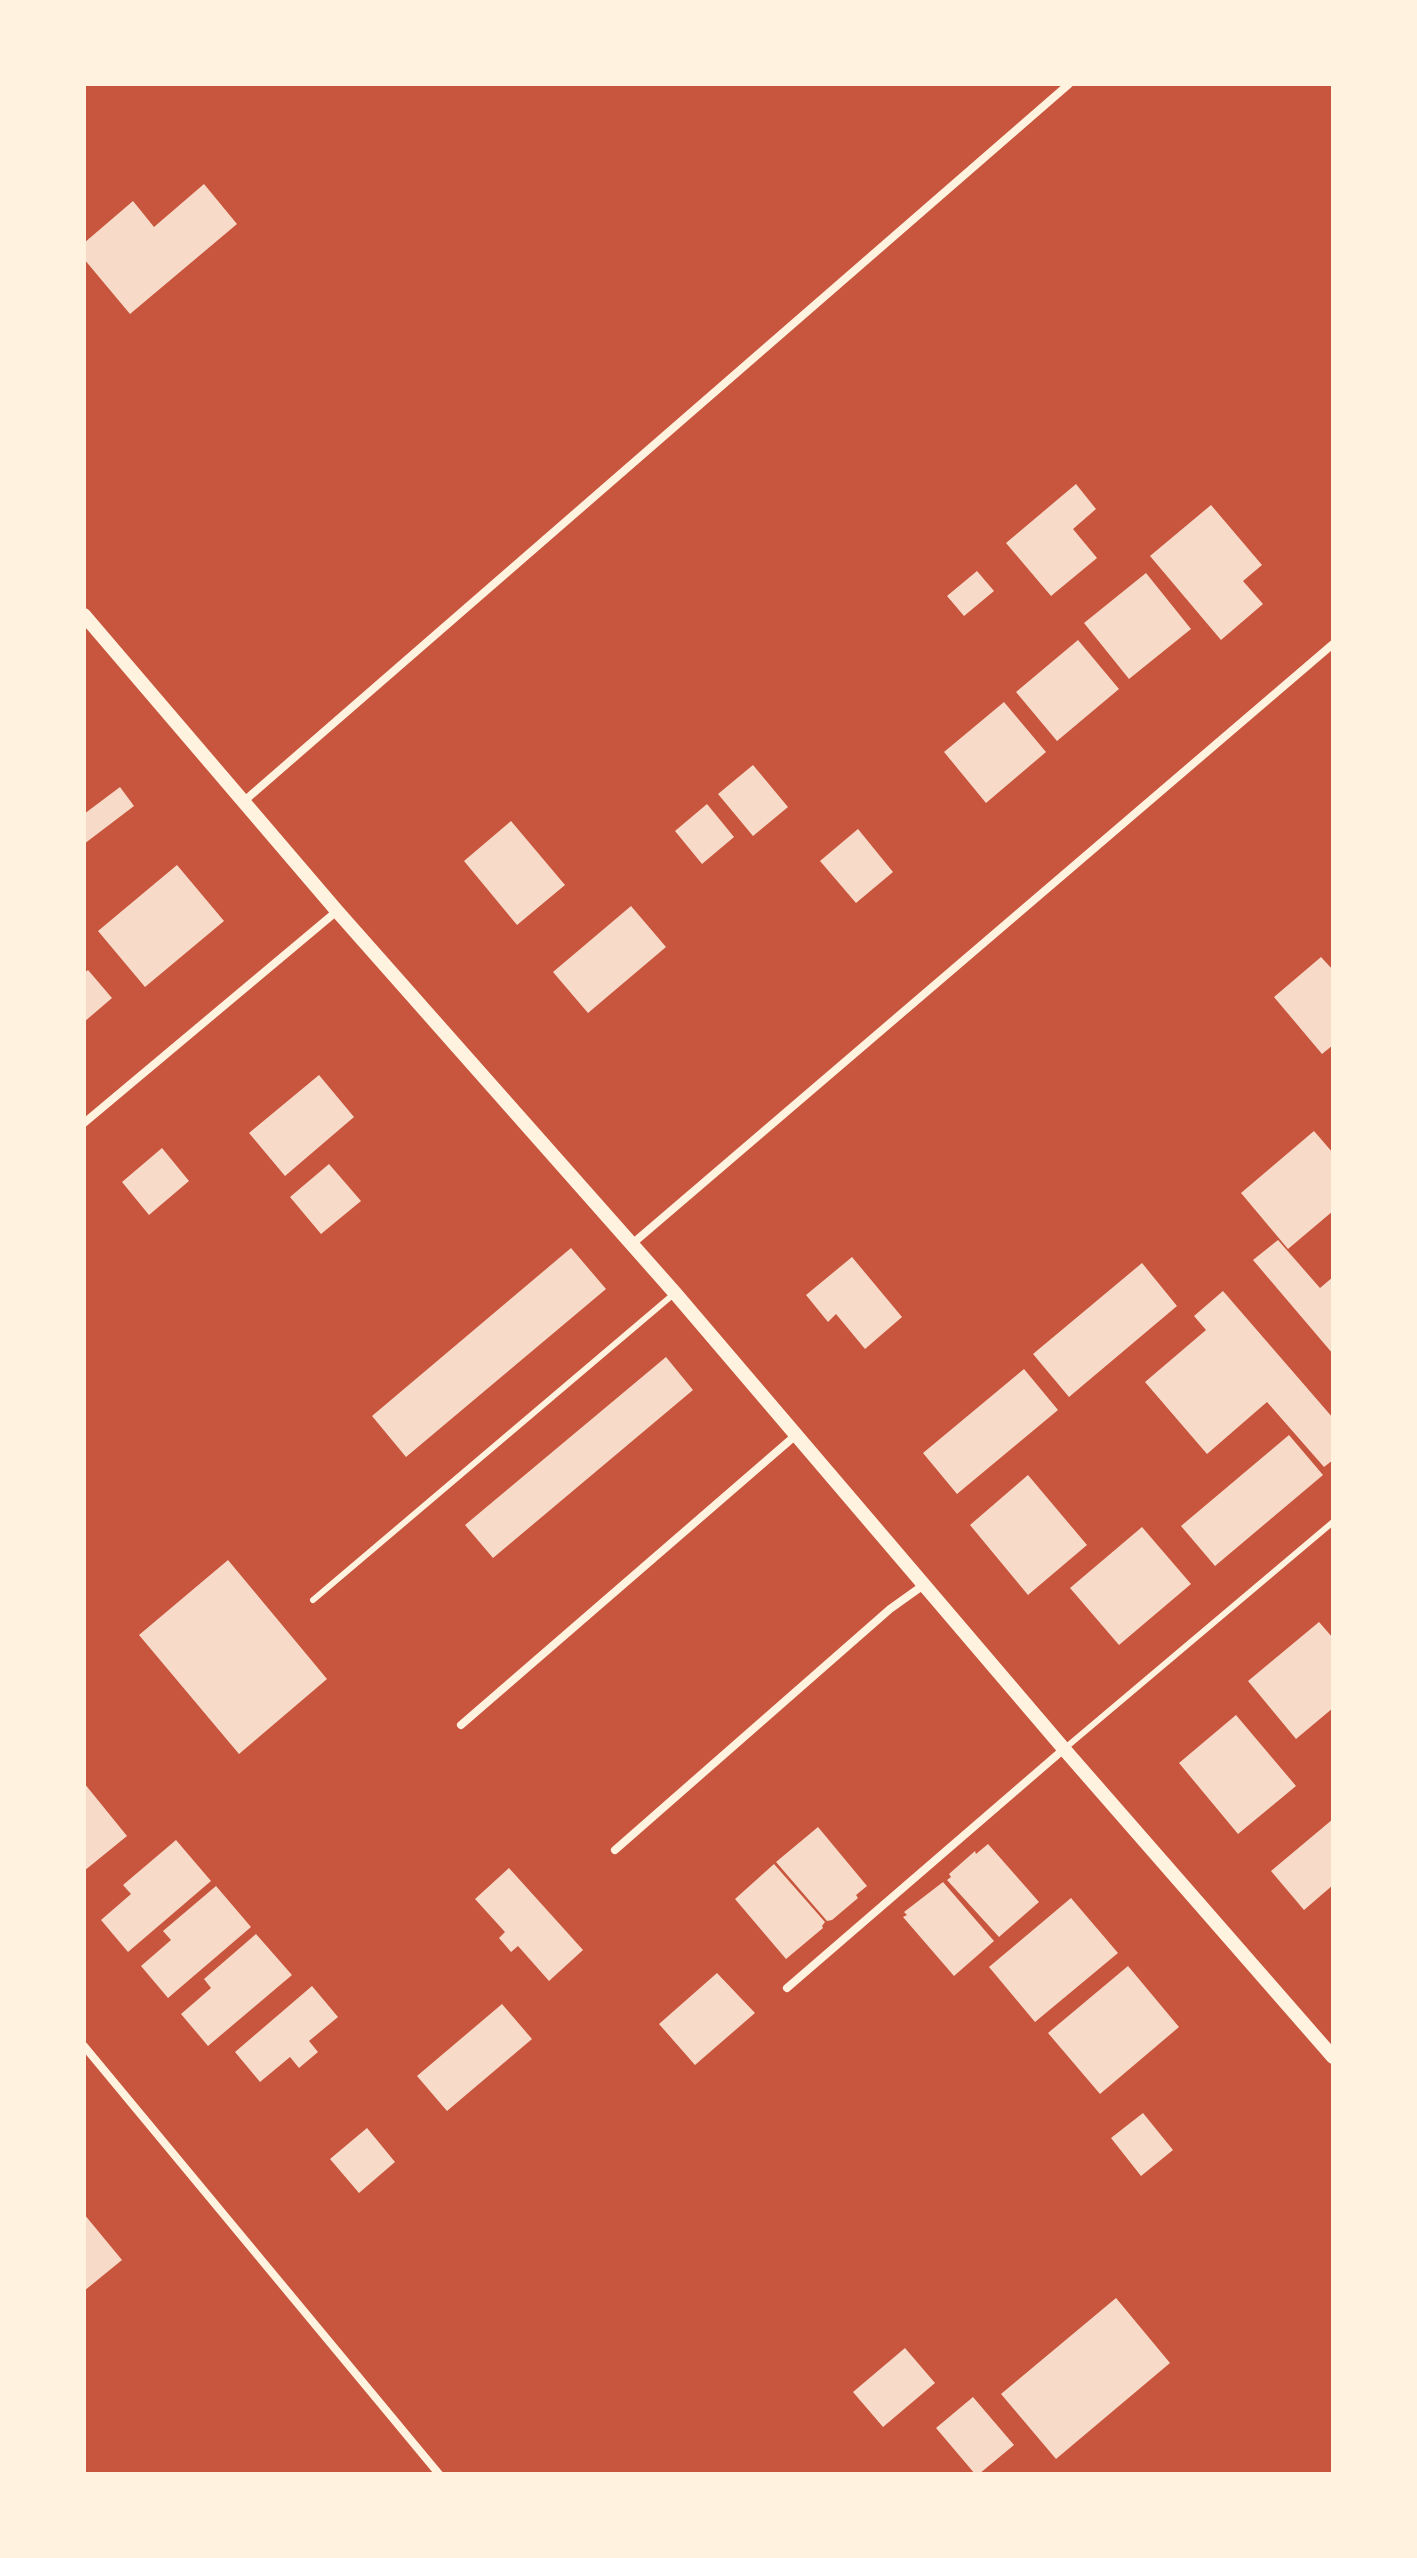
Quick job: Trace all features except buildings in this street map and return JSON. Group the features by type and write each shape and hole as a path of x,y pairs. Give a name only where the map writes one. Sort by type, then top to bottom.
{"street":[{"path":"243,802 1069,84"},
{"path":"84,615 337,911 675,1293 1064,1749 1333,2057"},
{"path":"632,1244 1333,644"},
{"path":"84,1123 337,911"},
{"path":"461,1725 797,1434"},
{"path":"615,1850 890,1609 925,1584"},
{"path":"787,1988 1064,1749"},
{"path":"84,2046 439,2474"}],"lane":[{"path":"313,1600 675,1293"},
{"path":"1064,1749 1333,1522"}]}
